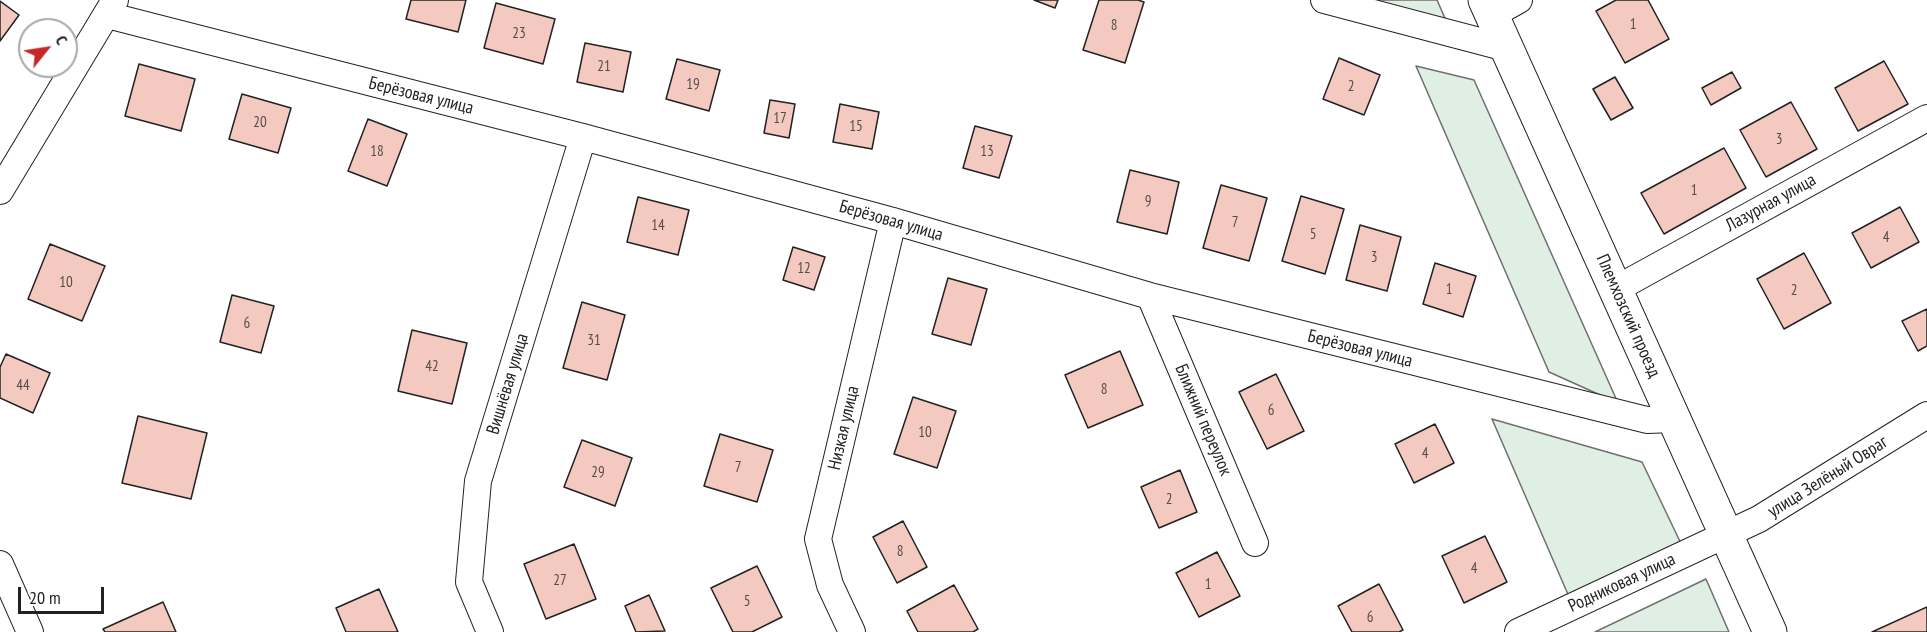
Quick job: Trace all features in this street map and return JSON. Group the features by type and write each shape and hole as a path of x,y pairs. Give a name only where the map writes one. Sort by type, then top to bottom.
{"main road":[{"name":"Племхозский проезд","path":"1498,5 1506,48 1770,632"}],"street":[{"path":"1324,0 1506,48"},
{"path":"0,191 111,8"},
{"name":"Берёзовая улица","path":"111,8 893,221 1150,296 1647,420 1675,419"},
{"name":"Лазурная улица","path":"1616,289 1927,118"},
{"name":"Вишнёвая улица","path":"490,632 469,582 478,481 583,137"},
{"name":"Низкая улица","path":"852,632 830,585 818,539 893,221"},
{"name":"Ближний переулок","path":"1150,296 1255,543"},
{"name":"улица Зелёный Овраг","path":"1726,534 1776,509 1927,415"},
{"name":"Родниковая улица","path":"1518,632 1726,534"},
{"path":"0,564 30,632"}],"green space":[{"path":"1335,0 1437,0 1451,32"},
{"path":"1416,66 1474,80 1618,403 1549,372"},
{"path":"1492,419 1642,462 1686,554 1573,606"},
{"path":"1706,579 1729,632 1595,632"}],"building":[{"path":"411,0 466,0 458,32 406,19"},
{"path":"1034,0 1058,0 1055,8"},
{"path":"1099,0 1144,2 1125,63 1083,50"},
{"path":"1616,0 1648,0 1669,39 1625,63 1596,11"},
{"path":"0,1 19,15 0,41"},
{"path":"496,3 555,19 543,64 484,48"},
{"path":"585,43 631,52 623,92 577,82"},
{"path":"1339,58 1380,75 1364,115 1323,99"},
{"path":"677,59 720,70 709,111 666,99"},
{"path":"1884,61 1908,104 1858,131 1835,88"},
{"path":"139,64 195,79 181,131 125,116"},
{"path":"1732,72 1741,88 1711,105 1702,88"},
{"path":"1615,77 1633,108 1611,120 1593,89"},
{"path":"242,94 291,108 278,153 229,139"},
{"path":"770,100 795,104 789,138 764,133"},
{"path":"1791,102 1817,149 1766,177 1740,130"},
{"path":"840,104 879,112 872,149 833,142"},
{"path":"368,119 407,134 387,186 348,171"},
{"path":"975,126 1012,136 999,178 963,168"},
{"path":"1724,148 1746,188 1664,234 1641,193"},
{"path":"1130,170 1179,182 1167,234 1117,222"},
{"path":"1221,185 1267,198 1249,261 1203,248"},
{"path":"1301,196 1344,209 1325,274 1282,261"},
{"path":"638,197 689,210 678,255 627,242"},
{"path":"1900,207 1919,242 1871,268 1852,233"},
{"path":"1360,225 1401,237 1387,291 1346,280"},
{"path":"50,244 105,266 82,321 28,299"},
{"path":"793,247 825,257 814,290 783,280"},
{"path":"1804,253 1831,303 1784,329 1757,279"},
{"path":"1435,263 1476,276 1463,317 1423,304"},
{"path":"948,278 987,289 971,345 932,334"},
{"path":"232,295 274,306 261,353 220,342"},
{"path":"582,302 625,315 607,380 563,368"},
{"path":"1927,309 1927,346 1918,351 1902,321"},
{"path":"412,330 467,343 452,404 398,391"},
{"path":"1120,351 1143,405 1088,428 1065,375"},
{"path":"6,354 50,373 33,413 0,398 0,367"},
{"path":"1276,374 1304,431 1267,449 1239,392"},
{"path":"913,397 956,411 937,468 894,454"},
{"path":"138,416 207,433 191,499 122,483"},
{"path":"1435,424 1454,463 1414,483 1395,444"},
{"path":"720,434 773,450 757,502 704,486"},
{"path":"582,440 632,458 615,506 564,487"},
{"path":"1180,470 1197,512 1159,528 1141,487"},
{"path":"903,521 927,567 897,583 873,537"},
{"path":"1485,536 1507,582 1464,603 1442,556"},
{"path":"574,544 596,599 546,619 524,564"},
{"path":"1217,552 1240,596 1199,617 1176,573"},
{"path":"757,566 782,617 752,632 733,632 711,588"},
{"path":"1379,584 1403,630 1399,632 1352,632 1338,606"},
{"path":"954,585 978,629 973,632 918,632 907,611"},
{"path":"379,589 398,632 346,632 336,608"},
{"path":"649,595 665,631 636,632 625,606"},
{"path":"163,602 176,632 105,632 103,629"},
{"path":"1927,607 1927,632 1872,632"}]}
